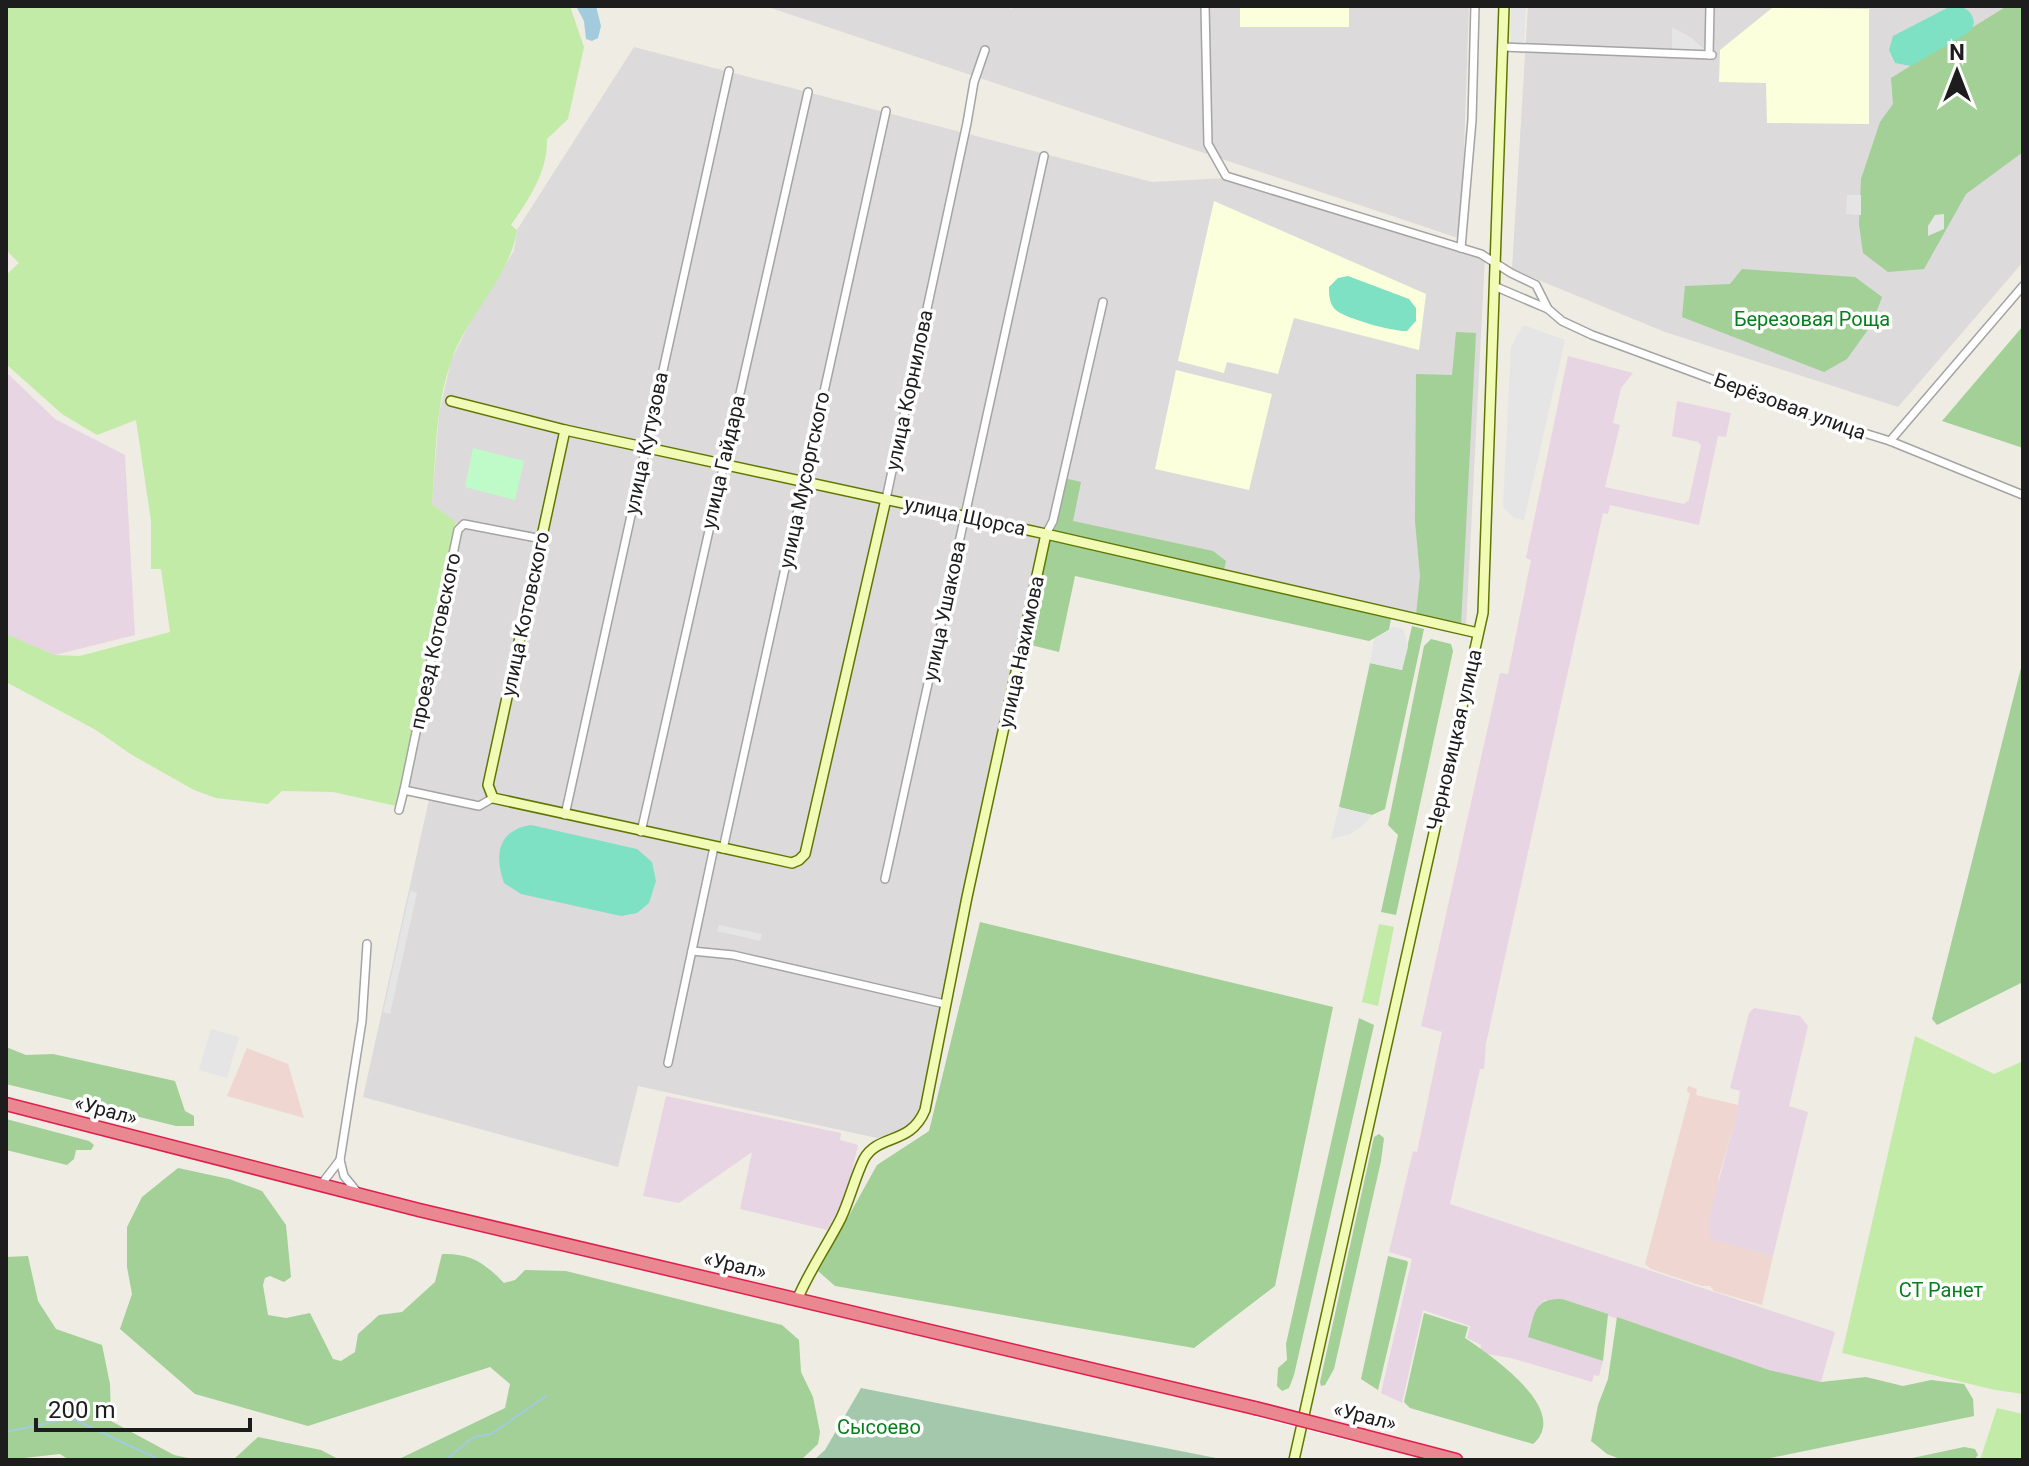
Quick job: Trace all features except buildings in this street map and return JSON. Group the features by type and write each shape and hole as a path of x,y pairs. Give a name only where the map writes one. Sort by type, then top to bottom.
{"highway":[{"name":"«Урал»","path":"6,1104 320,1186 1255,1408 1456,1460"}],"street":[{"name":"Берёзовая улица","path":"1205,6 1208,144 1226,176 1495,261 1536,285 1548,309"},
{"path":"1461,248 1472,120 1475,6"},
{"name":"Черновицкая улица","path":"1294,1460 1483,613 1504,6"},
{"path":"1503,47 1710,55 1710,6"},
{"name":"улица Корнилова","path":"718,848 792,863 805,854 886,499 974,82 985,50"},
{"name":"улица Кутузова","path":"565,815 729,71"},
{"name":"улица Гайдара","path":"641,832 808,92"},
{"name":"улица Мусоргского","path":"668,1063 886,111"},
{"name":"улица Ушакова","path":"885,879 1044,156"},
{"name":"Берёзовая улица","path":"1494,286 1548,309 1562,321 1592,335 1828,422 1890,441 2023,286"},
{"name":"улица Нахимова","path":"797,1300 810,1270 851,1197 865,1158 878,1145 903,1136 918,1125 925,1110 1046,534 1056,513 1103,302"},
{"name":"улица Щорса","path":"451,401 565,430 1046,534 1478,633"},
{"name":"улица Котовского","path":"493,798 488,785 565,430"},
{"path":"1890,441 2023,495"},
{"name":"проезд Котовского","path":"404,790 458,530 464,524 542,539"},
{"path":"399,810 404,790 479,806 493,798 718,848"},
{"path":"360,1195 344,1176 340,1160 362,1021 367,944"},
{"path":"692,951 733,955 945,1004"},
{"path":"320,1186 340,1160"}],"shaded area":[{"path":"765,6 1003,6 1012,9 1013,6 1469,6 1461,239"},
{"path":"1240,6 1349,6 1349,27 1240,27"},
{"path":"1511,6 1526,6 1524,45 1510,44"},
{"path":"1528,6 2023,6 2023,262 1898,407 1665,332 1512,269"},
{"path":"1772,8 1869,9 1869,124 1767,123 1766,83 1719,82 1720,50"},
{"path":"1672,27 1692,38 1706,51 1672,50"},
{"path":"634,47 1152,182 1226,178 1485,256 1466,627 1046,534 924,1110 914,1123 901,1132 877,1138 638,1086 618,1167 363,1097 430,795 407,787 460,526 432,504 439,414 451,361 474,314 514,251 517,230"},
{"path":"1847,195 1861,195 1861,215 1846,214"},
{"path":"1214,201 1426,294 1419,350 1294,318 1278,374 1227,362 1224,373 1178,361"},
{"path":"1944,214 1944,229 1928,236 1928,226 1935,215"},
{"path":"1523,325 1565,340 1524,520 1514,518 1503,508 1511,347"},
{"path":"1568,356 1633,373 1621,388 1613,423 1620,425 1605,487 1684,504 1689,500 1701,445 1672,436 1677,401 1731,413 1726,437 1718,436 1699,525 1610,505 1608,514 1603,513 1486,1044 1484,1069 1480,1069 1450,1204 1835,1332 1821,1382 1769,1370 1562,1300 1545,1300 1540,1304 1529,1337 1603,1361 1599,1376 1594,1375 1592,1382 1511,1358 1480,1353 1481,1345 1467,1338 1470,1326 1423,1310 1402,1403 1381,1393 1412,1259 1389,1252 1413,1151 1417,1152 1442,1032 1421,1026 1500,673 1508,674 1531,560 1526,558"},
{"path":"1176,370 1272,394 1249,490 1155,469"},
{"path":"6,372 55,419 125,455 135,635 55,655 6,635"},
{"path":"1393,627 1403,629 1408,647 1402,670 1370,663 1374,639"},
{"path":"1339,807 1372,815 1360,828 1331,839"},
{"path":"410,891 417,893 390,1014 383,1012"},
{"path":"719,925 762,934 760,941 717,931"},
{"path":"1754,1008 1800,1016 1808,1026 1789,1106 1808,1112 1773,1256 1710,1239 1709,1218 1734,1129 1740,1091 1730,1088 1749,1013"},
{"path":"211,1029 239,1037 227,1078 199,1070"},
{"path":"247,1048 288,1064 304,1118 227,1096"},
{"path":"1688,1086 1697,1089 1696,1095 1738,1105 1719,1176 1710,1238 1773,1256 1762,1305 1651,1269 1645,1264 1690,1094"},
{"path":"666,1096 841,1133 840,1140 858,1145 846,1196 827,1230 740,1209 752,1152 679,1203 643,1196"}],"green space":[{"path":"6,6 570,6 584,47 568,119 547,139 541,173 511,225 517,230 513,247 458,345 442,397 432,504 456,522 396,806 333,792 282,791 268,804 216,798 194,790 132,755 96,730 6,682 6,634 55,655 80,656 170,632 161,569 151,569 151,521 136,420 97,435 62,414 6,364 6,275 19,263 6,250"},
{"path":"1951,6 1969,11 1974,23 1971,31 1911,66 1895,63 1889,50 1893,36"},
{"name":"Березовая Роща","path":"2007,6 2023,6 2023,152 1966,194 1924,269 1888,272 1863,253 1859,224 1861,179 1880,122 1893,104 1891,78"},
{"name":"Березовая Роща","path":"1742,269 1855,277 1882,297 1872,324 1847,359 1824,372 1682,317 1685,286 1730,284"},
{"path":"1348,276 1409,299 1416,308 1416,321 1407,331 1401,331 1337,311 1329,297 1329,287 1338,278"},
{"path":"2023,326 2023,448 1942,421"},
{"path":"1456,332 1476,333 1461,625 1416,615 1420,576 1415,521 1416,374 1452,375"},
{"path":"473,448 524,461 515,500 465,487"},
{"path":"1064,478 1081,482 1073,521 1213,551 1226,561 1223,574 1392,613 1389,630 1369,641 1075,576 1059,652 1023,643"},
{"path":"1412,626 1424,629 1385,809 1372,815 1339,807 1370,663 1402,670"},
{"path":"1431,639 1451,644 1453,651 1396,915 1381,912 1398,835 1388,825 1424,646"},
{"path":"2023,660 2023,982 1937,1025 1932,1019"},
{"path":"531,825 637,849 652,862 656,881 649,903 637,913 621,916 521,894 504,883 499,863 501,845 511,832"},
{"path":"980,922 1333,1007 1275,1286 1194,1348 835,1286 818,1271 877,1165 929,1131"},
{"path":"1379,924 1394,927 1378,1006 1362,1002"},
{"path":"1359,1018 1374,1025 1294,1375 1289,1388 1282,1391 1277,1386 1278,1368 1287,1360 1286,1344"},
{"name":"СТ Ранет","path":"1915,1036 1994,1074 2023,1061 2023,1394 1842,1353"},
{"path":"6,1047 26,1055 53,1054 175,1081 185,1111 194,1116 194,1126 176,1126 6,1084"},
{"path":"6,1119 89,1141 94,1145 91,1150 76,1150 74,1159 67,1165 6,1150"},
{"path":"1379,1134 1384,1138 1381,1161 1334,1369 1325,1385 1321,1386 1374,1137"},
{"path":"178,1168 229,1179 262,1191 286,1225 291,1277 284,1282 270,1276 265,1278 263,1285 268,1315 286,1318 310,1313 333,1359 341,1361 355,1352 358,1334 379,1315 402,1312 435,1282 442,1254 461,1255 476,1261 504,1283 515,1280 525,1270 566,1271 782,1325 799,1340 801,1372 813,1397 820,1432 818,1444 801,1460 397,1460 505,1408 510,1384 490,1367 308,1426 195,1394 120,1329 132,1294 127,1267 127,1227 142,1197"},
{"path":"28,1256 38,1301 56,1329 102,1345 110,1384 111,1421 174,1455 197,1460 69,1460 60,1454 6,1460 6,1257"},
{"path":"1388,1256 1408,1263 1378,1390 1361,1379"},
{"path":"1552,1299 1562,1299 1608,1314 1603,1361 1528,1337 1540,1305"},
{"path":"1424,1313 1468,1327 1465,1338 1523,1385 1542,1415 1542,1430 1533,1444 1410,1408 1404,1402"},
{"path":"1617,1317 1769,1370 1821,1382 1866,1377 1903,1386 1931,1380 1964,1384 1973,1399 1974,1416 1761,1460 1623,1460 1607,1454 1591,1441 1598,1405 1608,1379"},
{"name":"Сысоево","path":"861,1388 1226,1460 814,1460 825,1450"},
{"path":"1997,1408 2023,1414 2023,1460 1980,1460"},
{"path":"258,1437 321,1450 340,1460 233,1460"},
{"path":"1964,1447 1975,1449 1978,1455 1974,1460 1903,1460"}],"water":[{"path":"576,6 596,6 601,26 598,38 592,41 586,39 584,21"}],"pier":[{"path":"1256,1401 1366,1429 1362,1444 1252,1416"}],"waterway":[{"path":"445,1460 474,1437 491,1434 546,1396"},
{"path":"6,1432 71,1418 160,1460"}]}
